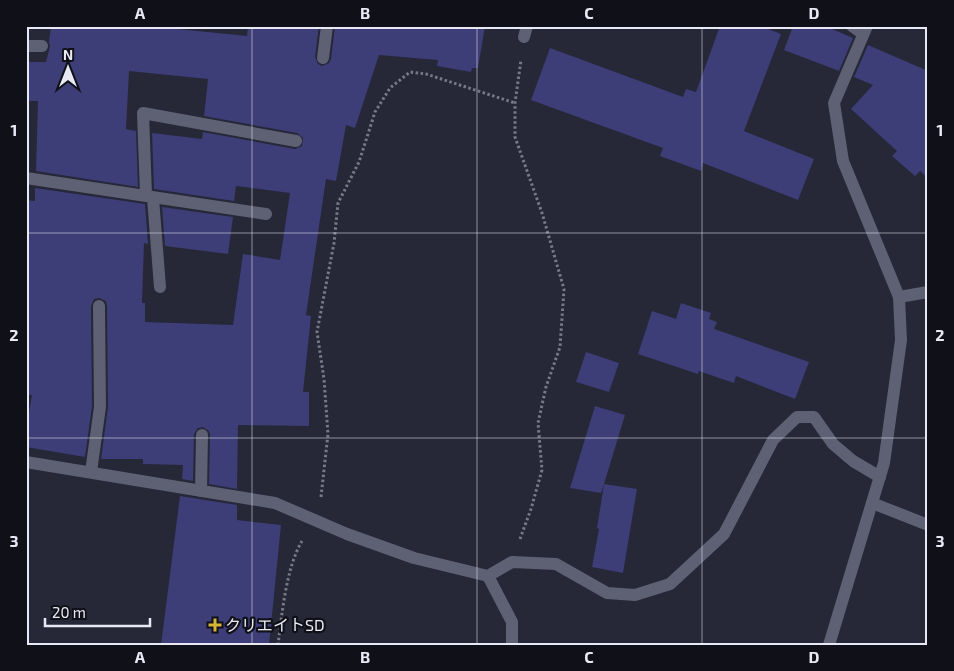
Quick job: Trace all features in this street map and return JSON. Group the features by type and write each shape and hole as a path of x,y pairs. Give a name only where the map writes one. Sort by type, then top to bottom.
{"street":[{"path":"323,58 327,26"},
{"path":"829,645 884,463 901,340 899,297 843,161 834,103 865,30 852,26"},
{"path":"26,46 42,46"},
{"path":"160,287 143,113 296,141"},
{"path":"26,178 266,214"},
{"path":"899,297 928,292"},
{"path":"91,472 100,406 99,306"},
{"path":"26,462 275,502 347,534 414,558 488,576 512,562 556,564 607,593 635,595 670,584 724,534 773,440 797,417 814,417 832,444 853,461 880,477"},
{"path":"201,491 202,435"},
{"path":"872,503 928,525"},
{"path":"488,576 512,622 512,645"}],"path":[{"path":"512,562 531,509 542,470 538,423 546,387 560,347 564,289 542,213 516,137 515,103 526,32"},
{"path":"278,645 294,554 314,520 322,496 328,434 324,379 317,332 334,243 338,203 359,162 375,112 390,88 410,72 426,74 515,103"}],"building":[{"path":"51,26 148,26 247,36 248,26 319,26 315,57 318,64 322,66 329,63 331,59 335,26 485,26 478,68 472,68 471,72 437,66 438,60 379,55 355,128 346,125 336,181 326,179 306,315 311,316 303,392 309,392 309,426 238,425 237,489 209,484 210,435 209,431 203,427 198,428 194,434 193,481 182,479 183,465 143,464 143,459 101,459 108,407 107,306 106,301 99,298 94,299 91,306 92,406 85,457 26,447 26,429 32,395 26,395 26,200 35,201 35,188 145,204 148,244 144,243 142,303 145,303 145,322 233,325 243,254 280,260 290,193 236,186 234,201 154,189 152,133 202,139 203,132 295,149 302,146 303,138 297,133 204,116 208,79 129,71 126,129 136,131 138,187 36,171 38,101 26,101 26,62 46,62 50,46"},
{"path":"720,26 761,26 781,34 744,131 814,159 798,200 703,163 701,171 660,156 663,148 531,100 550,48 683,97 686,89 696,92"},
{"path":"793,26 825,26 853,38 839,71 784,50"},
{"path":"868,45 928,71 928,178 920,171 915,176 892,156 897,151 851,109 873,85 854,77"},
{"path":"162,207 233,217 228,254 165,246"},
{"path":"681,303 711,313 709,319 717,322 714,329 809,362 795,399 736,376 734,383 699,371 698,374 638,354 652,311 676,319"},
{"path":"586,352 619,363 609,392 576,382"},
{"path":"595,406 625,415 601,493 570,488"},
{"path":"604,484 637,489 623,573 592,567"},
{"path":"180,496 237,505 237,520 281,525 269,645 161,645"}],"place":[{"name":"クリエイトSD","path":"215,625"}]}
